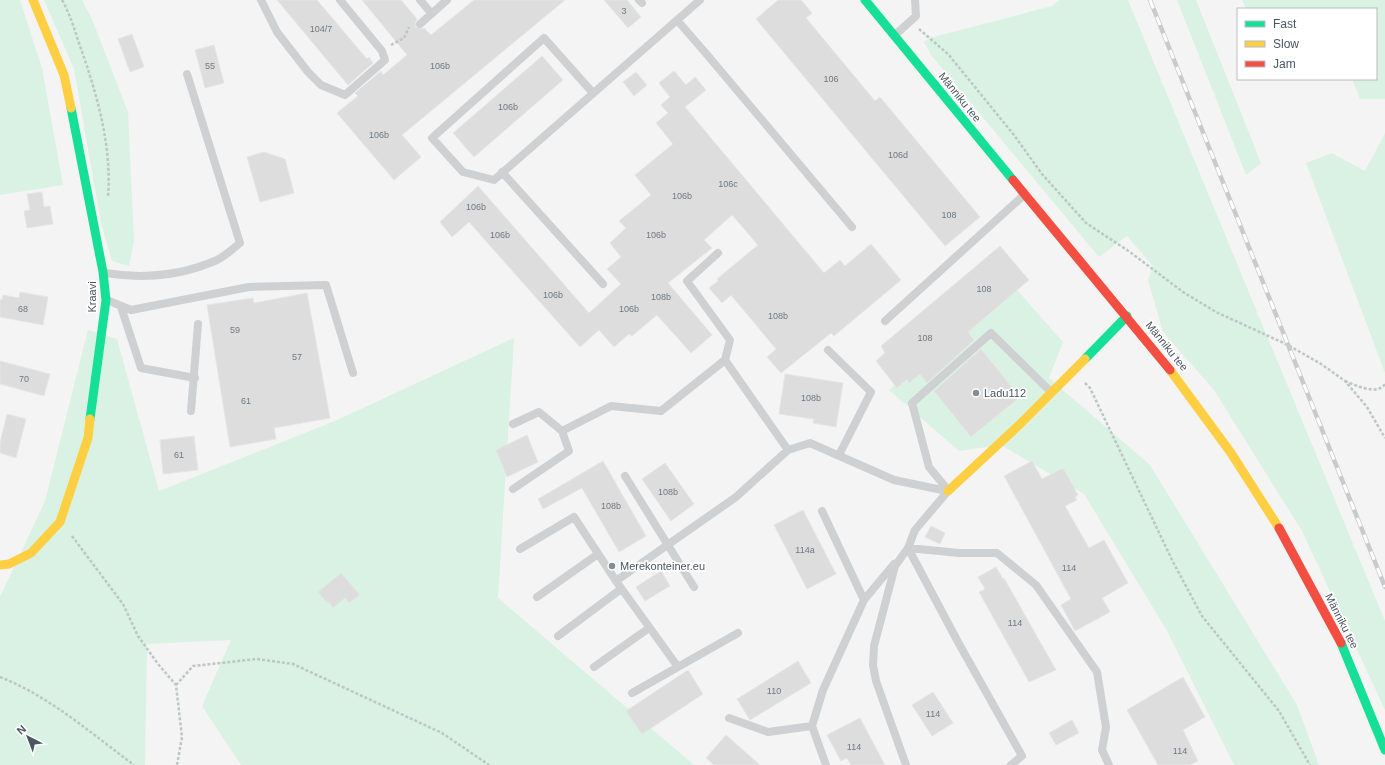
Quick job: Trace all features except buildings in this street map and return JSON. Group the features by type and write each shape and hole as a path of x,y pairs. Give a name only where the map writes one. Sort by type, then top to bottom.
{"street":[{"name":"Kraavi","path":"5,564 31,553 60,522 88,438 106,300 103,272 64,76 33,0"},
{"name":"Männiku tee","path":"865,0 1176,376 1231,453 1270,512 1343,647 1385,750"},
{"path":"948,491 1018,426 1127,316"}],"lane":[{"path":"261,0 276,32 308,72 321,85 345,94 385,60 382,51 340,0"},
{"path":"420,0 431,13"},
{"path":"420,24 447,0"},
{"path":"593,93 544,38 432,138 463,172 494,180 700,0"},
{"path":"894,35 912,19 915,0"},
{"path":"677,20 852,227"},
{"path":"103,272 129,276 174,274 218,259 240,244 187,74"},
{"path":"502,172 603,284"},
{"path":"885,321 1025,194"},
{"path":"562,431 611,406 661,411 725,360 730,340 687,281 718,252"},
{"path":"106,300 131,310 249,287 326,285 353,372"},
{"path":"121,307 141,368 195,378"},
{"path":"191,411 195,378 198,324"},
{"path":"948,491 929,467 912,403 991,333 1052,392"},
{"path":"828,350 871,392 839,455"},
{"path":"725,360 788,450"},
{"path":"513,424 539,412 562,431 569,451 513,489"},
{"path":"616,581 666,544 736,497 788,450 810,443 894,480 948,491"},
{"path":"625,476 694,587"},
{"path":"906,765 876,681 873,665 874,646 895,566 908,548 915,530 948,491"},
{"path":"822,511 864,600"},
{"path":"520,549 574,517 621,589 678,667"},
{"path":"826,765 812,726 826,684 864,600 908,548"},
{"path":"908,548 958,642 1022,756 1011,765"},
{"path":"908,548 959,553 997,553 1036,584 1097,672 1106,727 1102,750 1109,765"},
{"path":"537,597 598,554"},
{"path":"0,570 5,564"},
{"path":"558,636 621,589"},
{"path":"594,667 649,628"},
{"path":"632,693 738,633"},
{"path":"729,718 768,732 812,726"}],"path":[{"path":"62,0 68,10 90,74 106,140 109,185 108,200"},
{"path":"912,19 948,54 1014,135 1042,174 1086,223 1130,252 1183,292 1216,312 1288,345 1321,364 1345,381 1359,387 1375,390 1383,387 1385,384"},
{"path":"382,51 404,38 410,27 420,24"},
{"path":"1074,369 1090,388 1173,562 1202,616 1279,711 1310,765"},
{"path":"1345,381 1367,407 1385,438"},
{"path":"60,522 89,557 123,604 138,636 158,664 176,685 182,737 178,765"},
{"path":"176,685 193,666 257,659 293,664 442,733 489,765"},
{"path":"0,677 22,685 134,765"}],"green space":[{"path":"0,0 20,0 42,68 63,185 0,195"},
{"path":"44,0 82,0 92,19 128,112 134,241 129,266 112,261 101,223 74,69"},
{"path":"1059,0 1128,0 1385,621 1385,710 1302,531 1214,390 1163,332 1148,280 1153,266 1127,236 1099,257 931,55 924,42 930,38 1052,6"},
{"path":"1177,0 1196,0 1261,163 1246,175"},
{"path":"1242,0 1385,0 1385,99 1360,99 1352,80 1377,80 1377,8 1246,8"},
{"path":"1385,133 1385,373 1306,163 1332,153 1365,171"},
{"path":"1017,290 1063,342 1049,378 1150,465 1297,705 1319,765 1234,765 1166,629 1084,494 1001,445 959,451 889,390"},
{"path":"88,330 117,339 159,491 335,421 514,338 498,598 694,765 241,765 202,706 231,640 147,644 145,765 0,765 0,597 45,501"}],"railway":[{"path":"1150,0 1385,587"}],"traffic: fast":[{"path":"865,0 1013,180"},
{"path":"71,108 103,272 106,300 90,419"},
{"path":"1085,359 1127,316"},
{"path":"1341,643 1385,750"}],"traffic: slow":[{"path":"33,0 64,75 71,108"},
{"path":"948,491 1018,426 1085,359"},
{"path":"1170,370 1231,453 1279,528"},
{"path":"0,565 9,564 31,553 60,522 88,438 90,419"}],"traffic: jam":[{"path":"1013,180 1170,370"},
{"path":"1279,528 1341,643"}],"place":[{"name":"Ladu112","path":"976,393"},
{"name":"Merekonteiner.eu","path":"612,566"}]}
